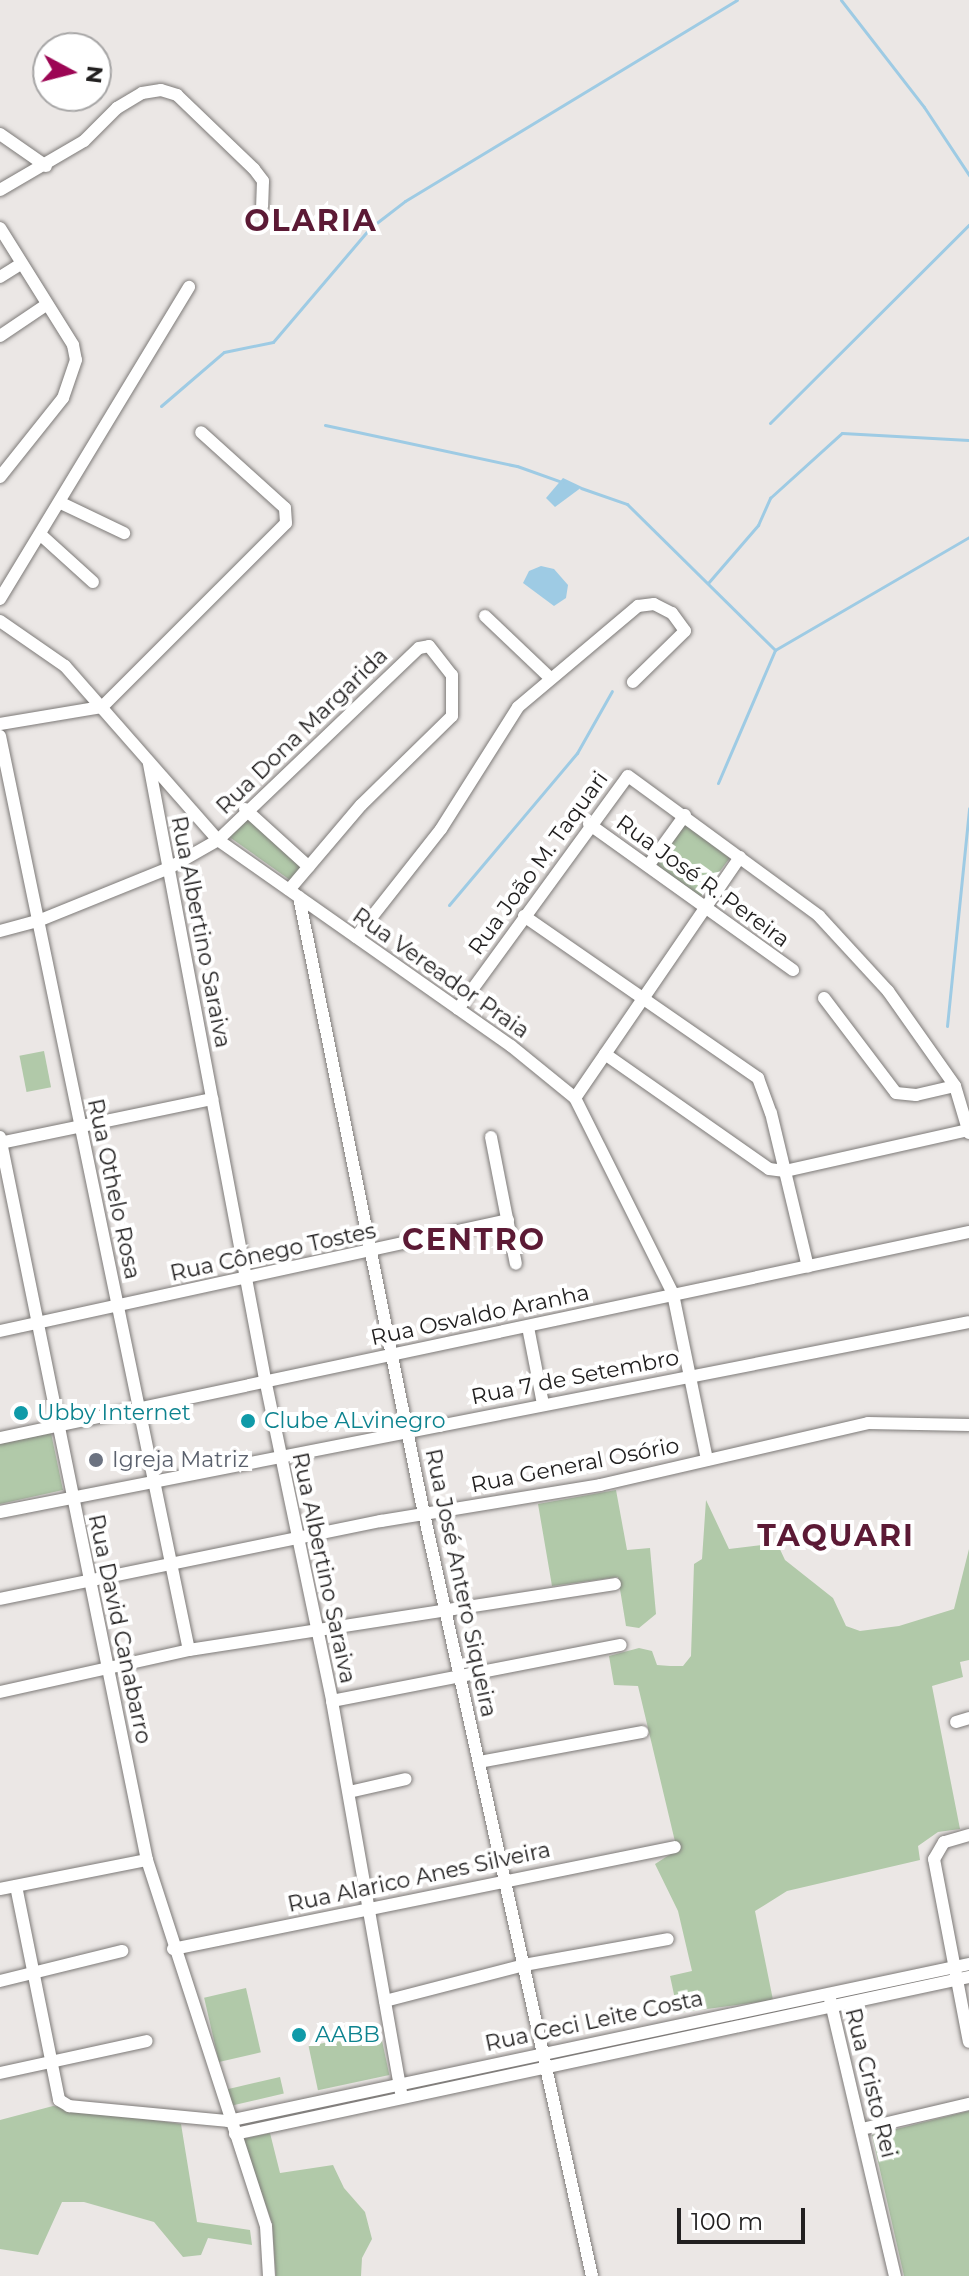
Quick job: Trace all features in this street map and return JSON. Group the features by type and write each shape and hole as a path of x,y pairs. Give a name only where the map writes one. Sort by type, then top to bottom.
{"street":[{"path":"0,190 46,166 84,141 117,108 142,93 161,90 177,95 254,169 263,181 262,206"},
{"path":"0,134 46,166"},
{"path":"0,228 73,345 72,381 0,477"},
{"path":"0,277 21,264"},
{"path":"0,599 61,503 189,287"},
{"path":"0,336 46,305"},
{"path":"0,724 102,707 286,523 285,508 201,432"},
{"path":"61,503 124,533"},
{"path":"41,535 93,582"},
{"path":"356,937 441,829 502,726 550,678 638,606 654,604 672,613 685,631 633,682"},
{"path":"485,616 550,678"},
{"name":"Rua Vereador Praia","path":"0,621 65,666 218,840 458,1009 575,1098 673,1294 707,1460"},
{"name":"Rua Dona Margarida","path":"0,931 38,921 169,868 218,840 245,809 419,648 434,650 452,675 455,705 447,722 361,805 309,867"},
{"name":"Rua Othelo Rosa","path":"0,736 189,1650"},
{"name":"Rua Albertino Saraiva","path":"149,764 280,1457 332,1701 402,2097"},
{"name":"Rua João M. Taquari","path":"458,1009 626,776 685,815"},
{"path":"245,809 309,867 294,893"},
{"path":"605,1054 755,1163 785,1171 969,1132 955,1086 888,991 819,916 685,815 648,866"},
{"name":"Rua José R. Pereira","path":"589,824 704,910 793,970"},
{"path":"575,1098 740,857"},
{"name":"Rua José Antero Siqueira","path":"294,893 424,1514 592,2276"},
{"path":"524,916 758,1078 808,1267"},
{"path":"824,998 896,1093 916,1095 955,1086"},
{"path":"0,1141 212,1099"},
{"path":"491,1137 516,1264"},
{"name":"Rua David Canabarro","path":"0,1141 147,1860 228,2121 266,2226 269,2276"},
{"name":"Rua Cônego Tostes","path":"0,1331 371,1253 508,1220"},
{"name":"Rua Osvaldo Aranha","path":"0,1438 265,1379 528,1327 969,1232"},
{"name":"Rua 7 de Setembro","path":"0,1512 969,1322"},
{"path":"528,1327 543,1404"},
{"name":"Rua General Osório","path":"0,1599 424,1514 600,1485 868,1423 969,1425"},
{"path":"0,1692 189,1650 615,1584"},
{"path":"332,1701 621,1645"},
{"path":"479,1762 642,1732"},
{"path":"349,1792 406,1779"},
{"path":"969,1835 944,1842 934,1859 960,1975 969,2042"},
{"name":"Rua Alarico Anes Silveira","path":"173,1949 505,1879 675,1847"},
{"path":"0,1889 147,1860"},
{"name":"Rua Ceci Leite Costa","path":"16,1886 54,2092 69,2106 228,2121 828,1992 960,1975"},
{"path":"385,2001 524,1965 668,1939"},
{"path":"0,1981 122,1951"},
{"name":"Rua Ceci Leite Costa","path":"235,2134 832,2006 960,1975 969,1964"},
{"name":"Rua Cristo Rei","path":"828,1992 895,2276"},
{"path":"625,2035 628,2049"},
{"path":"0,2073 147,2041"},
{"path":"862,2129 969,2104"},
{"path":"298,2105 301,2119"}],"green space":[{"path":"247,816 301,868 290,880 228,836"},
{"path":"686,823 731,857 700,897 655,864"},
{"path":"44,1051 51,1087 27,1092 19,1056"},
{"path":"51,1433 63,1490 0,1504 0,1444"},
{"path":"616,1490 627,1550 650,1548 656,1614 639,1628 626,1626 618,1577 552,1586 538,1504"},
{"path":"706,1500 729,1549 777,1543 785,1560 833,1598 846,1626 860,1631 899,1626 954,1609 969,1549 969,1660 960,1662 963,1677 932,1686 960,1829 938,1832 918,1846 920,1860 787,1891 755,1911 773,2000 678,2013 670,1976 692,1971 678,1911 655,1864 677,1850 638,1686 614,1685 609,1656 639,1648 652,1651 657,1665 683,1666 691,1656 694,1564 702,1559"},
{"path":"246,1988 261,2052 219,2062 204,1998"},
{"path":"380,2031 389,2075 318,2090 309,2046"},
{"path":"280,2077 284,2094 231,2106 227,2089"},
{"path":"53,2106 181,2124 197,2222 250,2230 252,2245 208,2238 201,2255 183,2257 154,2222 84,2202 62,2202 38,2255 0,2249 0,2120"},
{"path":"969,2111 969,2276 904,2276 872,2135"},
{"path":"270,2133 280,2173 333,2165 344,2188 365,2212 372,2239 362,2258 361,2276 276,2276 272,2223 243,2139"}],"water":[{"path":"563,478 582,487 555,507 546,498"},
{"path":"541,566 554,569 568,585 566,598 554,606 523,583 529,571"}],"waterway":[{"path":"161,406 224,352 273,342 370,228 405,201 737,0"},
{"path":"841,0 924,107 969,175"},
{"path":"770,423 969,225"},
{"path":"325,425 517,466 562,482"},
{"path":"708,583 758,525 770,498 842,433 969,440"},
{"path":"581,488 627,504 775,650"},
{"path":"718,783 775,650 969,537"},
{"path":"449,905 577,753 612,691"},
{"path":"947,1026 969,808"}],"place":[{"name":"Ubby Internet","path":"21,1413"},
{"name":"Clube ALvinegro","path":"248,1421"},
{"name":"Igreja Matriz","path":"96,1460"},
{"name":"AABB","path":"299,2035"}],"district":[{"name":"OLARIA","path":"311,221"},
{"name":"CENTRO","path":"474,1240"},
{"name":"TAQUARI","path":"836,1536"}]}
